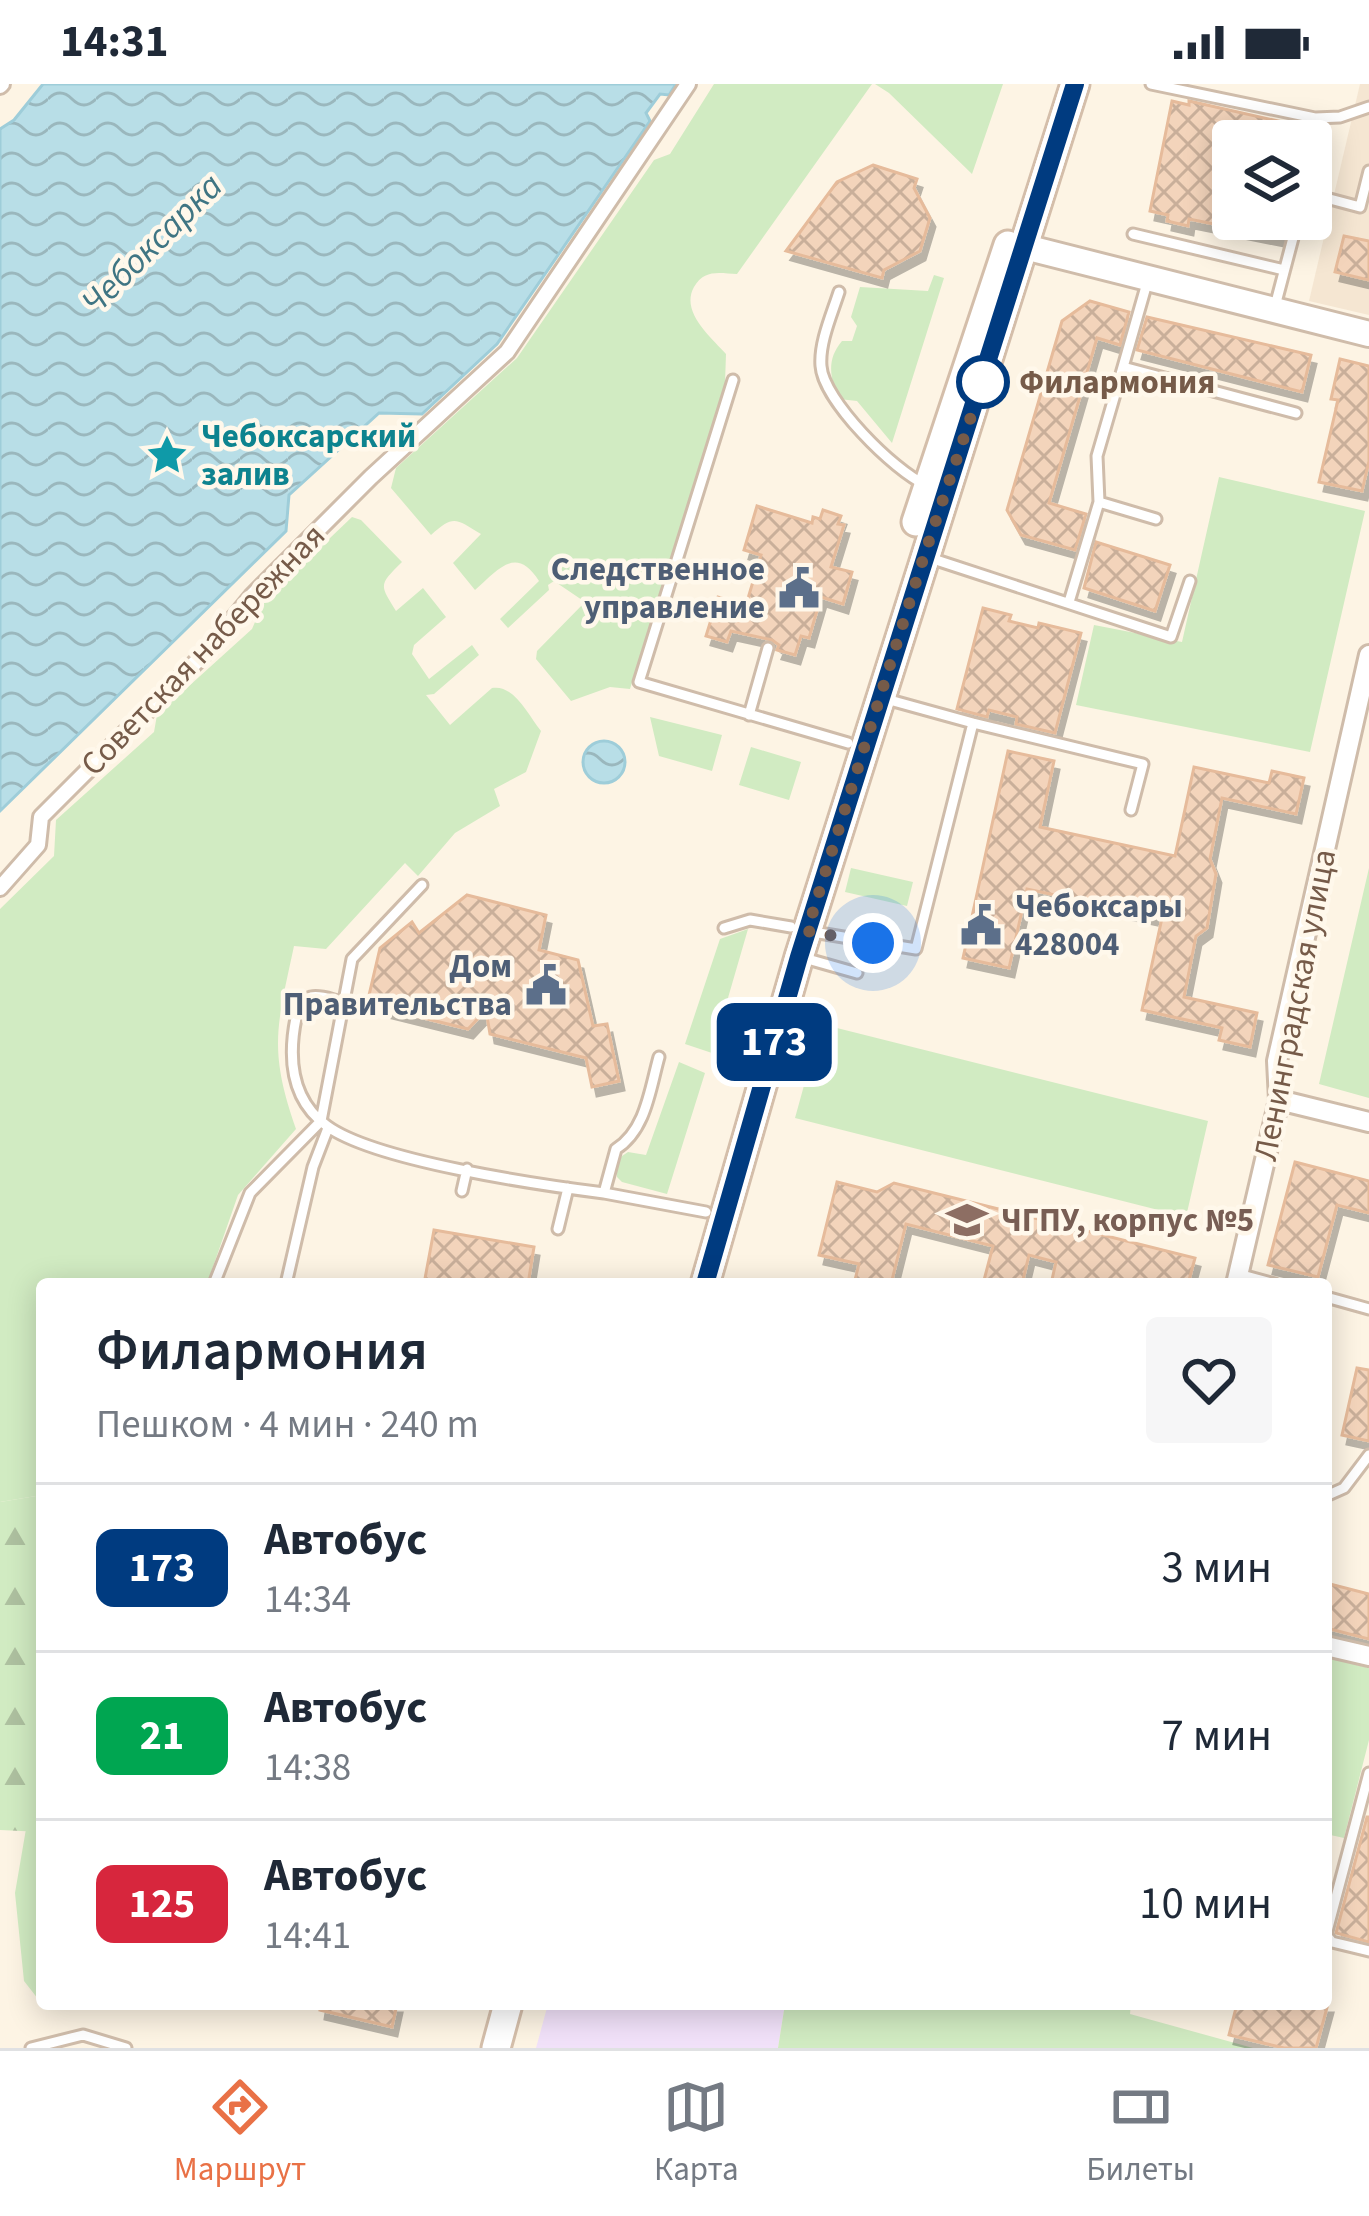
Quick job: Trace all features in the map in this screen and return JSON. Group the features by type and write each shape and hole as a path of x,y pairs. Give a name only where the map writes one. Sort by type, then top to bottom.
{"main road":[{"path":"1017,245 1056,84"},
{"path":"688,1278 715,1214 915,554 1017,245 1076,84"},
{"path":"856,745 880,698 915,554"},
{"path":"706,1278 715,1214"},
{"path":"478,2048 488,2010"},
{"path":"496,2048 506,2010"}],"street":[{"name":"Советская набережная","path":"0,887 38,845 41,817 371,477 507,352 688,84"},
{"path":"1017,245 1369,334"},
{"name":"Ленинградская улица","path":"1237,1278 1279,1100 1277,1061 1360,734 1369,655"},
{"path":"1279,1100 1369,1122"},
{"path":"1332,1647 1369,1656"}],"lane":[{"path":"1151,84 1194,88 1315,118 1340,117 1369,107"},
{"path":"1332,200 1360,207 1369,171"},
{"path":"1133,234 1284,270"},
{"path":"1274,310 1292,240"},
{"path":"1069,602 1100,502 1096,456 1148,278"},
{"path":"838,292 820,358 822,378 833,401 909,476 936,490"},
{"path":"1123,367 1296,413"},
{"path":"733,380 640,682 856,745"},
{"path":"1100,502 1156,520"},
{"path":"915,554 1171,637 1190,580"},
{"path":"749,715 768,648"},
{"path":"880,698 1143,764 1131,810"},
{"path":"799,938 916,949 973,723"},
{"path":"287,1278 324,1125 352,958 422,885"},
{"path":"724,928 750,920 799,938 857,973"},
{"path":"338,1001 312,997 304,1001 292,1039 296,1086 324,1125 374,1148 466,1169 715,1214"},
{"path":"604,1193 616,1149 630,1140 643,1115 658,1057"},
{"path":"216,1278 250,1193 324,1125"},
{"path":"462,1191 466,1169"},
{"path":"558,1228 568,1188"},
{"path":"1332,1300 1369,1309"},
{"path":"1332,1493 1345,1488 1369,1455"},
{"path":"1332,1912 1369,1773"},
{"path":"1332,1942 1369,1951"},
{"path":"31,2048 62,2044 82,2035 126,2048"}],"shaded area":[{"path":"1360,84 1369,84 1369,315 1309,301 1323,240 1332,240 1332,203"},
{"path":"546,2010 784,2010 778,2048 536,2048"}],"green space":[{"path":"714,84 872,84 737,274 707,275 694,287 694,315 726,354 725,383 630,689 610,687 571,701 536,659 537,651 585,602 554,581 508,628 500,619 539,581 531,570 515,562 507,564 475,590 453,563 481,534 455,521 431,535 391,488 396,468 517,358 654,160 670,154"},
{"path":"875,84 1003,84 972,174 889,93"},
{"path":"934,275 944,278 892,443 857,401 839,399 832,362 842,341 852,341 857,326 851,317 860,287 928,291"},
{"path":"1219,477 1365,511 1310,752 1076,705 1094,625 1182,642"},
{"path":"352,517 361,520 402,562 384,585 396,611 423,588 446,617 414,645 412,654 429,679 472,645 479,655 434,694 426,695 450,725 492,688 500,688 520,702 541,731 526,772 494,789 500,806 455,833 418,876 405,863 326,949 294,946 278,1038 281,1078 296,1129 238,1195 209,1278 36,1278 36,1496 0,1502 0,909 54,856 56,820 154,732 157,715 252,629 264,601"},
{"path":"650,717 722,735 712,771 659,756"},
{"path":"751,747 801,762 789,800 739,785"},
{"path":"851,868 913,882 907,906 845,892"},
{"path":"1369,868 1369,1098 1319,1084"},
{"path":"748,929 712,1053 685,1044 720,939"},
{"path":"821,1024 1208,1121 1186,1217 795,1118"},
{"path":"679,1062 705,1073 667,1194 622,1182 616,1160 628,1152 646,1155"},
{"path":"36,1496 36,1832 0,1830 0,1502"},
{"path":"1332,1659 1369,1668 1369,1740 1344,1838 1332,1835"},
{"path":"26,1829 36,1831 36,1996 24,1981 15,1893"},
{"path":"784,2010 1130,2010 1130,2014 1253,2048 778,2048"}],"water":[{"name":"Чебоксарский залив","path":"43,84 676,84 669,95 660,94 646,113 650,121 497,344 422,414 379,413 289,495 286,531 0,811 0,129 14,120"},
{"path":"604,741 619,747 625,762 619,777 604,783 589,777 583,762 589,747"}],"building":[{"path":"1172,101 1273,120 1212,120 1212,224 1189,219 1188,226 1150,211"},
{"path":"873,165 917,179 914,188 930,218 920,251 884,270 882,278 786,251 837,182"},
{"path":"1344,236 1369,241 1369,280 1335,272"},
{"path":"1090,301 1129,312 1120,345 1097,338 1049,503 1086,514 1075,550 1021,535 1007,510 1062,321"},
{"path":"1147,317 1311,355 1302,392 1137,350"},
{"path":"1340,359 1369,366 1369,461 1362,491 1319,482 1338,400 1331,399"},
{"name":"Следственное управление","path":"757,506 812,523 823,510 841,516 838,524 844,525 831,567 852,572 843,604 821,597 809,638 801,636 795,655 777,650 779,645 772,640 731,631 727,642 706,636 718,597 746,605 761,555 744,550"},
{"path":"1096,542 1170,565 1155,611 1084,588"},
{"path":"983,608 1011,615 1009,621 1081,633 1055,733 1016,724 1017,717 989,710 987,717 957,709"},
{"path":"1008,751 1054,761 1040,827 1175,856 1194,767 1269,783 1272,771 1304,778 1296,814 1222,798 1210,859 1216,874 1207,928 1196,936 1184,997 1257,1013 1250,1047 1219,1040 1222,1028 1142,1010 1162,918 1027,889 1009,968 963,958"},
{"path":"467,895 546,915 539,950 578,960 593,1026 607,1024 619,1081 592,1087 586,1058 490,1034 486,1010 468,1029 367,1004 380,948 412,922 419,933"},
{"path":"1295,1162 1369,1181 1369,1213 1337,1205 1318,1277 1268,1265"},
{"path":"837,1182 877,1192 894,1183 1195,1258 1190,1278 1052,1278 1056,1262 1029,1255 1023,1278 985,1278 993,1246 906,1224 892,1278 856,1278 859,1264 819,1255"},
{"path":"434,1230 534,1247 529,1278 425,1278"},
{"path":"1357,1368 1369,1370 1369,1441 1342,1435"},
{"path":"1332,1585 1369,1594 1369,1639 1332,1630"},
{"path":"1369,1817 1369,1942 1336,1933"},
{"path":"320,2010 396,2010 392,2027"},
{"path":"1235,2010 1326,2010 1316,2048 1284,2048 1229,2035"}],"bus line":[{"name":"173","path":"707,1278 799,957 1075,84"}],"place":[{"name":"Филармония","path":"983,382"},
{"name":"Чебоксарский залив","path":"167,455"},
{"name":"Следственное управление","path":"799,588"},
{"name":"Чебоксары 428004","path":"981,925"},
{"name":"Дом Правительства","path":"546,985"},
{"name":"ЧГПУ, корпус №5","path":"967,1220"}],"route":[{"path":"873,943 807,931 985,375 983,382"}],"water label":[{"name":"Чебоксарка","path":"152,244"}]}
